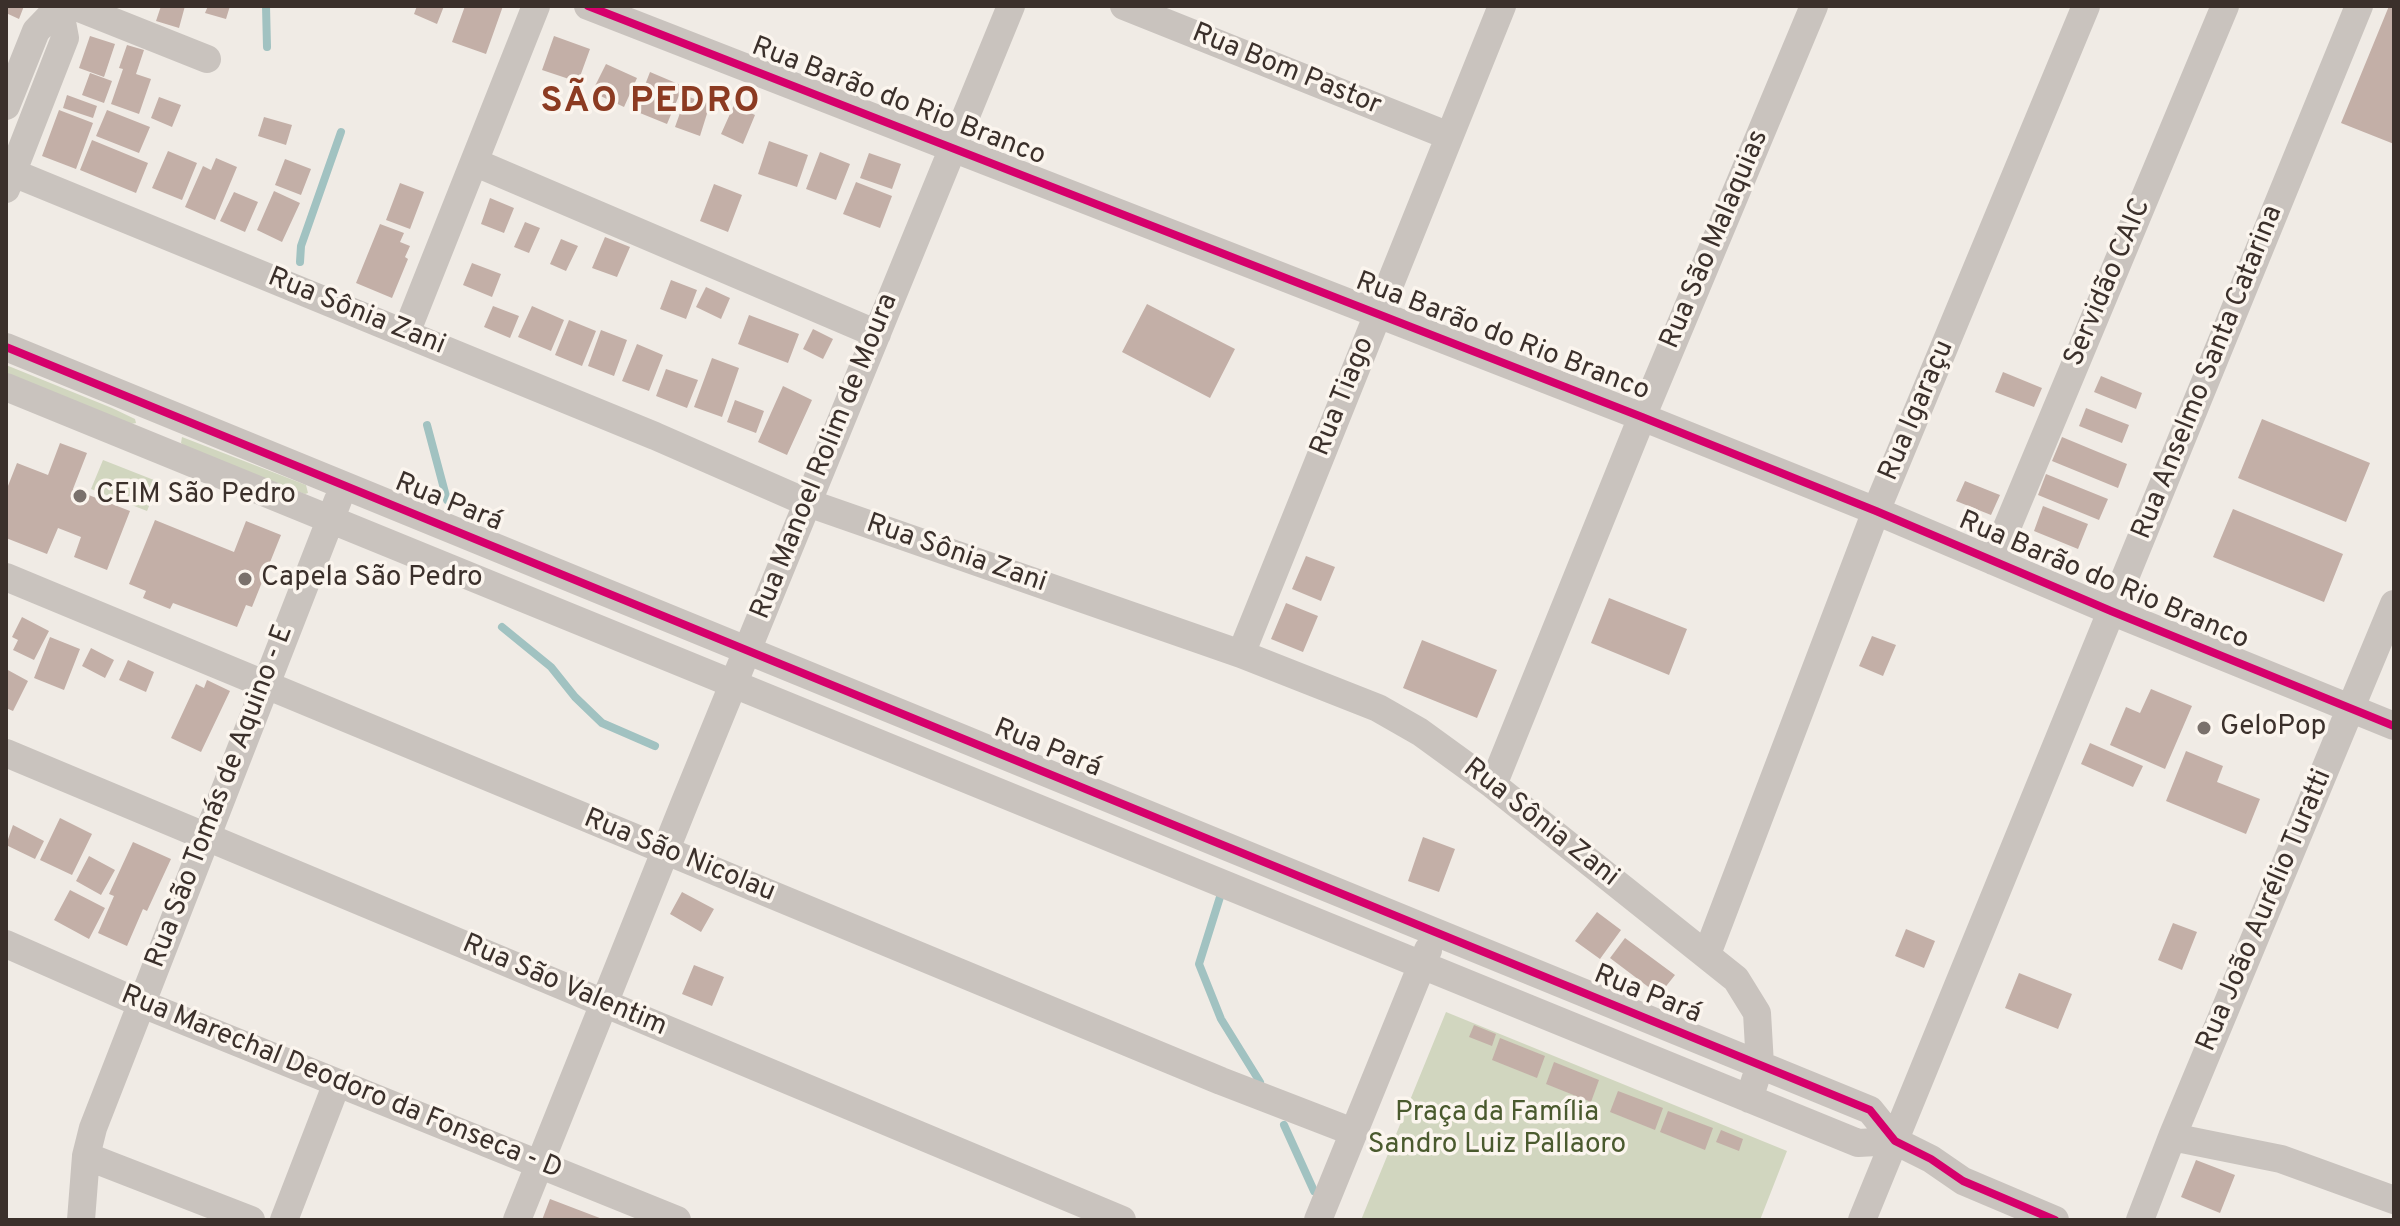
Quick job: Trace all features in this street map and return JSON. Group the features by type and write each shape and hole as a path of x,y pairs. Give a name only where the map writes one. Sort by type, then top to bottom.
{"street":[{"path":"6,106 36,31 60,6"},
{"path":"8,177 65,38 60,6"},
{"path":"74,6 207,59"},
{"path":"406,333 536,6"},
{"name":"Rua Barão do Rio Branco","path":"588,6 1642,417 2394,726"},
{"name":"Rua Manoel Rolim de Moura","path":"517,1220 1011,6"},
{"name":"Rua Bom Pastor","path":"1124,6 1449,136"},
{"name":"Rua Tiago","path":"1241,654 1502,6"},
{"name":"Rua São Malaquias","path":"1493,785 1642,417 1814,6"},
{"name":"Rua Igaraçu","path":"1707,954 1876,511 2086,6"},
{"name":"Servidão CAIC","path":"1993,561 2225,6"},
{"name":"Rua Anselmo Santa Catarina","path":"1862,1220 2359,6"},
{"path":"474,162 877,334"},
{"name":"Rua Sônia Zani","path":"8,177 406,333 808,503 1241,654 1378,708 1420,732 1493,785 1736,979 1757,1013 1760,1065 1749,1099"},
{"name":"Rua Pará","path":"6,347 1870,1110 1895,1141 1931,1159 1963,1181 2055,1220"},
{"name":"Rua Pará","path":"6,387 1858,1143 1895,1141"},
{"path":"150,445 162,411"},
{"name":"Rua São Tomás de Aquino - E","path":"81,1220 86,1156 93,1128 344,485"},
{"name":"Rua São Nicolau","path":"6,577 1221,1081 1353,1132"},
{"name":"Rua João Aurélio Turatti","path":"2140,1220 2394,604"},
{"name":"Rua São Valentim","path":"6,753 1122,1220"},
{"path":"1318,1220 1435,932"},
{"name":"Rua Marechal Deodoro da Fonseca - D","path":"6,944 140,1003 677,1220"},
{"path":"284,1220 337,1083"},
{"path":"2172,1137 2281,1159 2394,1200"},
{"path":"86,1156 251,1220"}],"green space":[{"path":"6,365 112,408 135,419 136,423 131,424 6,374"},
{"path":"182,437 306,485 308,493 279,485 186,447 181,443"},
{"path":"103,460 159,482 147,511 91,489"},
{"name":"Praça da Família Sandro Luiz Pallaoro","path":"1446,1012 1787,1151 1760,1220 1361,1220"}],"building":[{"path":"6,6 24,6 19,19 6,13"},
{"path":"161,6 185,6 179,28 156,21"},
{"path":"208,6 230,6 226,19 205,13"},
{"path":"417,6 444,6 437,24 414,14"},
{"path":"465,6 503,6 486,54 452,42"},
{"path":"2389,6 2394,6 2394,144 2341,123"},
{"path":"90,36 115,44 104,77 79,68"},
{"path":"554,36 590,49 578,82 542,70"},
{"path":"127,45 144,50 136,74 151,79 139,114 111,104 123,69 119,68"},
{"path":"606,64 637,78 624,107 592,92"},
{"path":"650,72 683,86 667,124 635,111"},
{"path":"90,73 112,81 104,103 82,95"},
{"path":"67,95 97,106 93,118 63,108"},
{"path":"686,96 710,104 700,136 675,127"},
{"path":"159,97 181,105 172,127 151,118"},
{"path":"734,105 755,115 743,144 721,134"},
{"path":"59,110 93,123 76,169 42,156"},
{"path":"107,110 150,127 139,153 96,136"},
{"path":"264,117 292,125 286,145 258,136"},
{"path":"92,140 148,163 136,193 80,170"},
{"path":"769,141 808,155 797,187 758,174"},
{"path":"168,151 197,163 182,200 152,188"},
{"path":"820,152 850,164 836,200 806,189"},
{"path":"869,153 901,164 892,189 860,178"},
{"path":"216,158 237,167 215,220 185,207 203,166 211,170"},
{"path":"285,159 311,169 301,195 275,185"},
{"path":"856,182 892,196 880,228 843,214"},
{"path":"400,183 424,192 410,229 386,220"},
{"path":"714,184 742,195 728,232 700,221"},
{"path":"274,191 300,203 282,242 257,230"},
{"path":"234,192 258,202 245,232 220,221"},
{"path":"490,198 514,208 504,233 481,224"},
{"path":"525,222 540,228 529,253 514,247"},
{"path":"380,224 404,233 400,242 410,246 392,298 356,283"},
{"path":"605,237 630,247 617,277 592,268"},
{"path":"561,239 578,246 566,271 550,264"},
{"path":"472,263 501,274 492,297 463,285"},
{"path":"671,280 697,290 686,319 660,309"},
{"path":"706,287 730,298 721,319 696,307"},
{"path":"1147,304 1235,349 1210,398 1122,352"},
{"path":"493,306 519,316 510,338 484,327"},
{"path":"532,306 564,320 551,351 518,337"},
{"path":"749,315 799,334 788,363 738,344"},
{"path":"569,320 596,331 582,366 555,355"},
{"path":"813,329 833,339 823,359 803,349"},
{"path":"601,330 627,340 614,376 588,366"},
{"path":"637,344 663,355 649,391 622,381"},
{"path":"712,358 739,368 722,417 694,407"},
{"path":"666,369 698,380 687,408 656,396"},
{"path":"2003,372 2042,388 2034,407 1995,392"},
{"path":"2101,376 2142,393 2136,409 2094,392"},
{"path":"783,386 812,400 787,455 758,442"},
{"path":"735,400 764,411 756,433 727,422"},
{"path":"2086,408 2129,425 2122,443 2079,426"},
{"path":"2262,419 2370,463 2346,522 2238,478"},
{"path":"2062,437 2127,464 2118,488 2052,461"},
{"path":"60,443 87,453 73,489 130,511 107,570 74,557 81,537 58,528 47,554 6,538 6,491 17,463 48,475"},
{"path":"2046,474 2108,499 2099,520 2038,495"},
{"path":"1965,481 2000,495 1991,515 1956,501"},
{"path":"2043,506 2088,524 2078,549 2034,531"},
{"path":"2233,509 2343,554 2324,602 2213,557"},
{"path":"155,520 234,552 246,521 281,535 252,607 246,605 237,627 173,603 170,609 143,598 146,591 129,584"},
{"path":"1306,556 1335,567 1321,601 1292,589"},
{"path":"1609,598 1687,629 1669,675 1591,643"},
{"path":"1286,603 1318,616 1303,652 1271,639"},
{"path":"22,617 49,631 34,660 13,650 18,640 12,637"},
{"path":"1872,636 1896,645 1883,676 1859,666"},
{"path":"50,637 80,649 64,690 34,678"},
{"path":"1422,640 1497,670 1477,718 1403,688"},
{"path":"91,648 114,660 105,678 82,666"},
{"path":"128,660 154,672 146,692 119,680"},
{"path":"6,669 28,681 13,711 6,708"},
{"path":"207,680 230,691 201,752 171,738 196,684 204,688"},
{"path":"2151,689 2192,706 2165,769 2110,745 2126,707 2140,713"},
{"path":"2090,743 2143,766 2133,787 2081,764"},
{"path":"2186,751 2223,766 2217,782 2260,799 2246,834 2166,801"},
{"path":"60,818 92,834 72,875 40,860"},
{"path":"13,825 44,841 35,859 6,845"},
{"path":"1423,837 1455,849 1439,892 1408,881"},
{"path":"133,842 171,859 147,911 143,909 127,946 98,933 114,896 109,894"},
{"path":"89,856 115,870 101,895 76,881"},
{"path":"70,890 105,908 89,939 54,920"},
{"path":"682,892 714,909 701,932 670,914"},
{"path":"1597,912 1621,930 1600,959 1575,941"},
{"path":"2173,923 2197,932 2182,970 2158,960"},
{"path":"1906,929 1935,941 1924,968 1895,956"},
{"path":"1625,938 1675,975 1659,995 1610,958"},
{"path":"694,965 724,977 712,1006 682,994"},
{"path":"2019,973 2072,994 2058,1029 2005,1008"},
{"path":"1474,1025 1496,1034 1492,1046 1469,1037"},
{"path":"1500,1038 1545,1056 1537,1078 1492,1060"},
{"path":"1554,1062 1599,1080 1591,1102 1546,1084"},
{"path":"1618,1091 1663,1108 1655,1130 1610,1112"},
{"path":"1668,1111 1713,1128 1705,1150 1660,1132"},
{"path":"1721,1130 1743,1139 1739,1151 1716,1142"},
{"path":"2196,1160 2235,1175 2220,1213 2181,1197"},
{"path":"550,1199 605,1220 542,1220"}],"waterway":[{"path":"266,6 267,47"},
{"path":"300,262 301,246 341,132"},
{"path":"427,425 447,500"},
{"path":"502,627 551,667 575,697 602,723 655,746"},
{"path":"1220,897 1199,964 1221,1019 1260,1082"},
{"path":"1284,1125 1314,1191"}],"cycle path":[{"path":"588,6 1642,417 2394,726"},
{"path":"6,347 1870,1110 1895,1141 1931,1159 1963,1181 2055,1220"}],"place":[{"name":"CEIM São Pedro","path":"80,496"},
{"name":"Capela São Pedro","path":"245,579"},
{"name":"GeloPop","path":"2204,728"}],"district":[{"name":"SÃO PEDRO","path":"651,104"}]}
